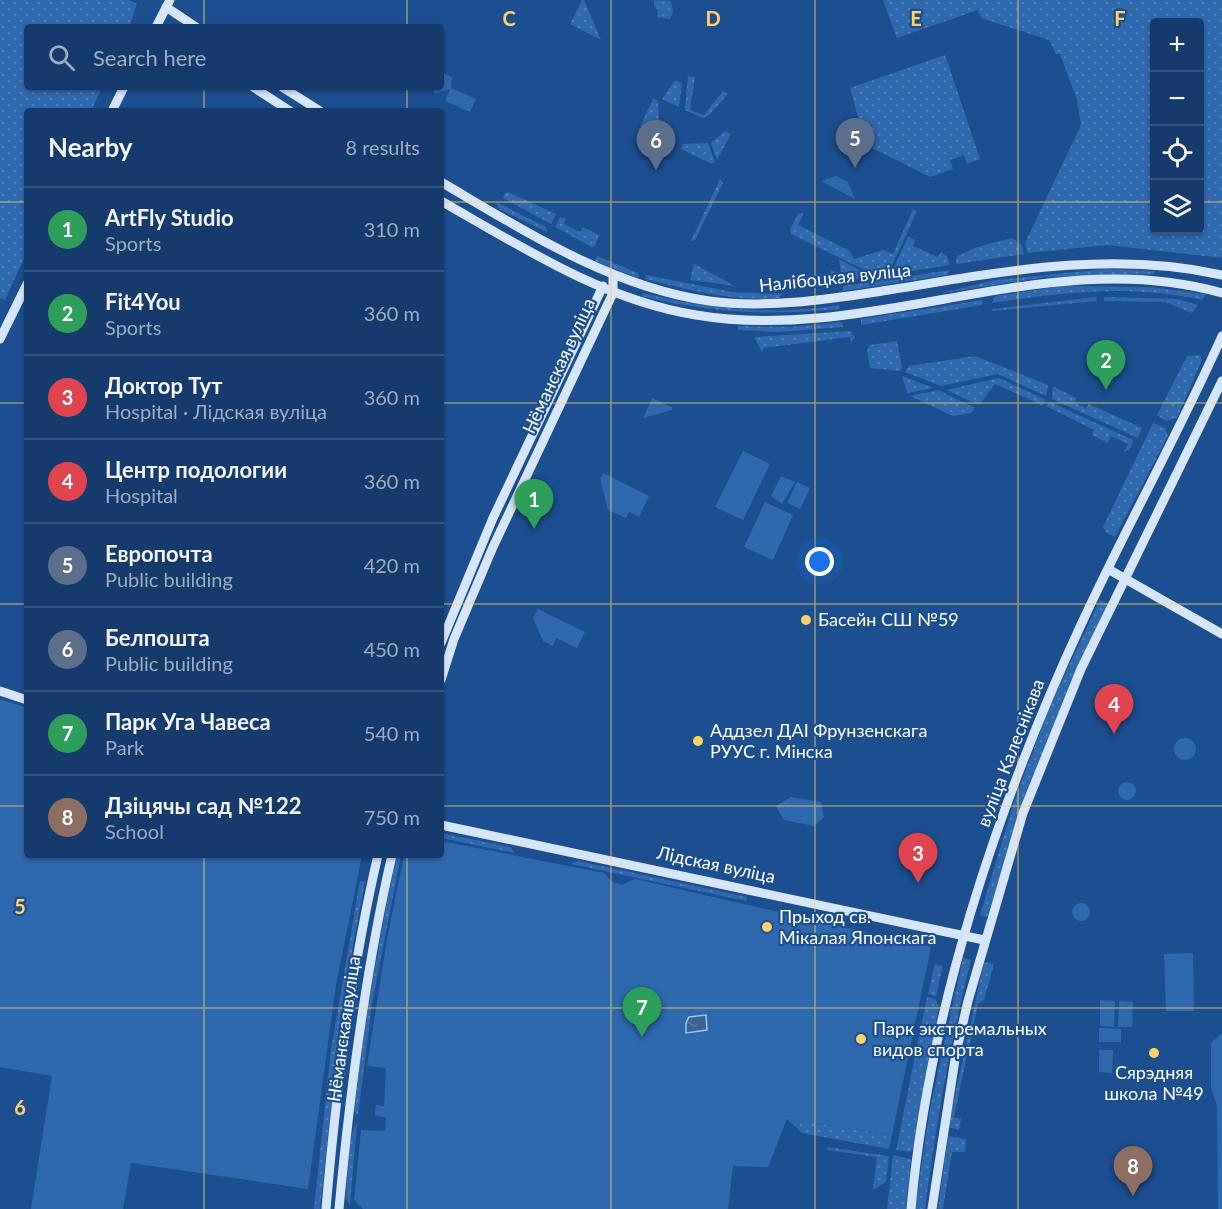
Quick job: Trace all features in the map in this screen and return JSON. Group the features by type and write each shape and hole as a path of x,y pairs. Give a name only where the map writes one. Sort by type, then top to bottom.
{"main road":[{"path":"157,24 168,3 192,24"},
{"path":"114,108 122,90"},
{"path":"258,90 285,108"},
{"path":"287,90 315,108"},
{"name":"Налібоцкая вуліца","path":"444,184 613,275 674,294 753,304 814,301 1044,267 1108,263 1166,266 1222,276"},
{"name":"Налібоцкая вуліца","path":"444,203 601,289 688,314 754,320 833,315 1052,283 1104,279 1162,281 1222,293"},
{"name":"Нёманская вуліца","path":"444,636 497,509 601,289 613,275"},
{"name":"Нёманская вуліца","path":"444,672 474,591 613,293 613,275"},
{"path":"929,284 932,300"},
{"path":"0,339 24,290"},
{"name":"вуліца Калеснікава","path":"911,1209 931,1079 964,935 1005,811 1079,629 1222,336"},
{"name":"вуліца Калеснікава","path":"932,1209 956,1053 984,940 1023,813 1056,725 1081,669 1222,381"},
{"path":"1108,569 1222,634"},
{"path":"464,586 474,591"},
{"path":"0,691 24,699"},
{"name":"Лідская вуліца","path":"444,826 984,940"},
{"name":"Нёманская вуліца","path":"326,1209 333,1135 356,966 377,858"},
{"name":"Нёманская вуліца","path":"337,1209 358,1037 379,908 391,858"},
{"path":"326,1209 337,1209"}],"shaded area":[{"path":"0,0 129,0 137,4 130,24 24,24 24,90 101,90 92,108 24,108 24,259 5,300 0,298"},
{"path":"584,0 601,40 570,24"},
{"path":"654,0 671,1 673,12 670,19 657,17 658,10 654,6"},
{"path":"883,0 1222,0 1222,258 1108,245 1027,253 1025,243 1081,125 1077,100 1060,54 1056,54 1049,40 981,18 978,10 897,38"},
{"path":"945,55 980,159 967,164 964,155 950,160 953,169 930,177 866,145 850,88"},
{"path":"444,73 452,77 451,88 476,99 470,112 445,101 450,89 435,94 434,90 444,90"},
{"path":"688,76 695,77 690,110 704,115 723,91 728,94 709,115 703,118 685,110"},
{"path":"675,80 682,83 679,107 662,99"},
{"path":"653,99 658,101 659,121 640,127"},
{"path":"725,131 731,134 717,160 711,143"},
{"path":"708,143 715,162 712,164 681,149 683,144"},
{"path":"836,176 848,182 855,199 821,181"},
{"path":"720,179 723,183 695,240 691,241"},
{"path":"508,192 556,214 551,224 503,198"},
{"path":"496,202 546,227 547,232 499,209"},
{"path":"913,209 917,211 888,274 875,275 791,234 790,229 798,214 804,213 798,225 850,251 854,259 883,250 893,254"},
{"path":"560,217 566,219 564,224 580,232 583,227 599,235 595,246 592,247 555,227"},
{"path":"908,237 915,240 913,246 938,257 941,252 947,256 950,265 891,274"},
{"path":"1012,238 1022,245 1024,254 956,264 957,256 977,247"},
{"path":"597,256 638,273 638,278 595,261"},
{"path":"839,259 872,277 842,280"},
{"path":"694,264 735,286 690,280"},
{"path":"1105,269 1156,271 1153,274 1046,277 937,294 995,280"},
{"path":"831,270 838,273 839,281 790,287 789,277 830,274"},
{"path":"950,270 947,275 843,291 843,286"},
{"path":"646,275 732,292 782,294 779,298 762,299 728,297 645,279"},
{"path":"1064,286 1149,287 1206,294 1202,300 1149,292 1097,291 992,303 995,296"},
{"path":"642,293 691,303 740,309 789,310 839,305 840,309 740,312 667,302 641,296"},
{"path":"1096,297 1097,301 992,311 993,309"},
{"path":"1104,297 1178,299 1198,305 1192,313 1166,302 1104,301"},
{"path":"982,300 982,305 861,325 861,319"},
{"path":"842,322 843,327 778,332 738,330 738,326 790,327"},
{"path":"850,331 855,337 851,343 850,337 764,348 762,352 754,337"},
{"path":"897,341 902,367 900,371 870,368 867,349 870,345"},
{"path":"1200,355 1202,360 1177,418 1166,421 1157,415 1187,356"},
{"path":"975,356 1048,385 1046,396 998,374 941,386 905,372 909,366"},
{"path":"902,376 934,388 907,393"},
{"path":"999,378 1046,400 1042,405 995,384 979,405 946,390"},
{"path":"1053,386 1076,398 1075,403 1086,408 1089,404 1142,428 1138,438 1052,399"},
{"path":"938,390 975,408 971,413 953,416 910,396"},
{"path":"652,398 672,407 672,410 643,418"},
{"path":"1050,402 1133,440 1130,449 1124,452 1128,444 1111,436 1108,443 1092,435 1094,430 1046,406"},
{"path":"1153,423 1165,428 1168,436 1115,537 1107,533 1103,527"},
{"path":"743,451 770,464 743,520 715,507"},
{"path":"603,473 649,496 639,517 629,512 626,518 608,510 600,479"},
{"path":"781,476 795,482 782,504 771,496"},
{"path":"797,482 810,488 800,509 787,503"},
{"path":"765,502 793,515 773,560 744,547"},
{"path":"1100,600 1109,604 1014,834 987,917 980,915 1014,802 1049,708"},
{"path":"538,609 585,632 577,648 556,638 553,646 543,641 533,618"},
{"path":"0,699 24,707 24,858 361,858 336,985 308,1189 131,1163 123,1209 31,1209 52,1076 0,1067"},
{"path":"1185,738 1193,741 1196,749 1193,757 1185,760 1177,757 1174,749 1177,741"},
{"path":"1123,782 1131,782 1136,787 1134,798 1123,800 1118,795 1118,787"},
{"path":"791,797 821,802 824,817 814,826 784,820 776,806"},
{"path":"444,834 510,847 515,853 444,839"},
{"path":"444,842 604,873 611,881 622,885 635,879 931,947 892,1135 787,1119 768,1167 733,1166 728,1209 363,1209 354,1200 361,1130 385,1131 386,1118 375,1115 376,1105 384,1106 386,1068 367,1066 387,939 403,858 444,858"},
{"path":"395,858 400,858 372,1004 358,1116 354,1110 367,1009"},
{"path":"578,861 747,897 746,901 571,864"},
{"path":"360,881 365,881 343,1000 320,1209 314,1209 331,1049"},
{"path":"1077,903 1085,903 1090,908 1088,919 1077,921 1072,916 1072,908"},
{"path":"1193,953 1194,1011 1166,1011 1164,954"},
{"path":"963,958 971,960 944,1084 925,1209 915,1209 930,1109"},
{"path":"984,962 994,964 984,1000 978,1004 954,1117 961,1119 959,1130 948,1127"},
{"path":"935,964 943,966 936,996 928,994"},
{"path":"927,997 935,999 939,1006 914,1149 910,1152 896,1150"},
{"path":"1100,1000 1115,1001 1114,1027 1100,1026"},
{"path":"1119,1001 1133,1002 1132,1027 1118,1027"},
{"path":"1099,1028 1121,1029 1121,1042 1099,1042"},
{"path":"1222,1033 1222,1209 1218,1209 1217,1106 1211,1088 1211,1043"},
{"path":"1099,1050 1113,1050 1112,1073 1099,1072"},
{"path":"787,1119 892,1135 889,1149 802,1133"},
{"path":"357,1124 350,1205 346,1198 348,1158 354,1128"},
{"path":"948,1136 966,1139 965,1152 952,1152 943,1209 938,1209"},
{"path":"827,1147 889,1156 886,1182 873,1190 877,1157 827,1150"},
{"path":"893,1155 911,1159 906,1209 887,1209"}],"water":[{"path":"706,1015 707,1030 686,1033 686,1023 689,1017"}],"place":[{"name":"Европочта","path":"855,168"},
{"name":"Белпошта","path":"656,170"},
{"name":"Fit4You","path":"1106,390"},
{"name":"ArtFly Studio","path":"534,529"},
{"name":"Басейн СШ №59","path":"806,620"},
{"name":"Центр подологии","path":"1114,734"},
{"name":"Аддзел ДАІ Фрунзенскага РУУС г. Мінска","path":"698,741"},
{"name":"Доктор Тут","path":"918,883"},
{"name":"Прыход св. Мікалая Японскага","path":"767,927"},
{"name":"Парк Уга Чавеса","path":"642,1037"},
{"name":"Парк экстремальных видов спорта","path":"861,1039"},
{"name":"Сярэдняя школа №49","path":"1154,1053"},
{"name":"Дзіцячы сад №122","path":"1133,1196"}]}
